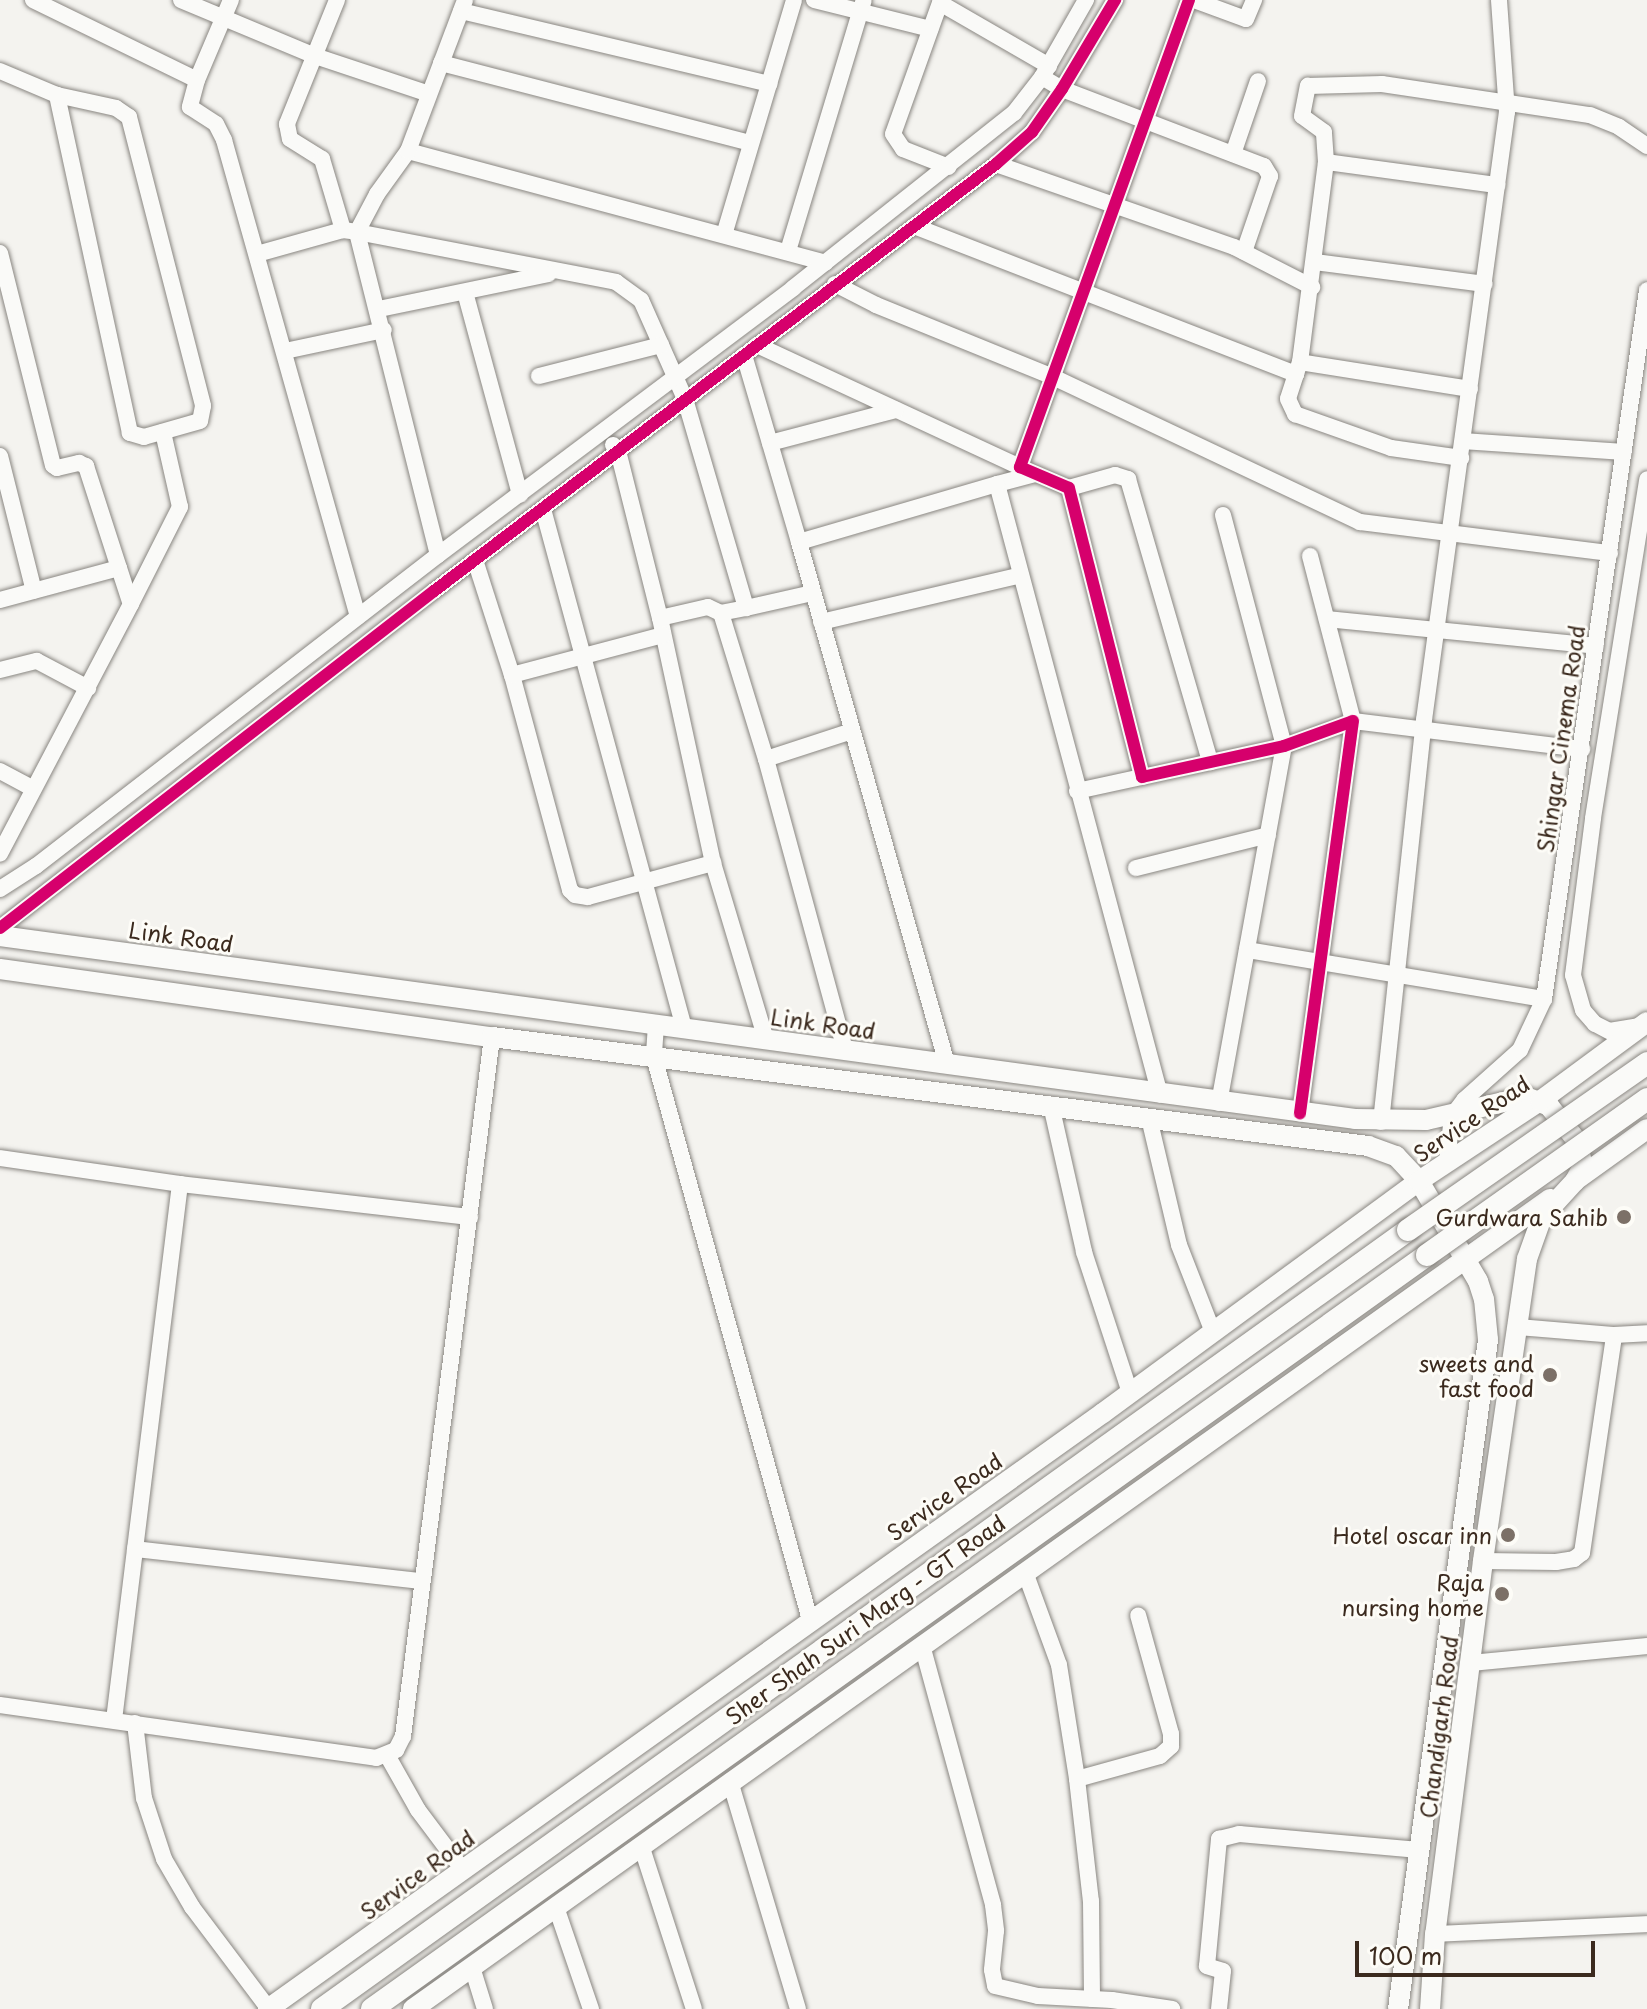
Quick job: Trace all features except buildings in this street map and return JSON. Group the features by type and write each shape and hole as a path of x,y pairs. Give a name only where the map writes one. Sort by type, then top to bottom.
{"highway":[{"name":"Sher Shah Suri Marg - GT Road","path":"322,2009 1408,1230 1647,1063"},
{"name":"Sher Shah Suri Marg - GT Road","path":"372,2009 1647,1099"}],"main road":[{"name":"Link Road","path":"0,936 1219,1103 1381,1122 1452,1116 1513,1099 1540,1101"},
{"path":"0,969 492,1037 1385,1149 1402,1161 1419,1181 1466,1260"},
{"name":"Service Road","path":"269,2009 1130,1393 1419,1181 1540,1101 1644,1024"},
{"path":"1540,1101 1557,1114 1577,1141 1583,1166 1575,1181"},
{"path":"413,2009 1647,1129"},
{"name":"Chandigarh Road","path":"1430,2009 1435,1934 1483,1561 1532,1237 1542,1217 1575,1181"},
{"name":"Chandigarh Road","path":"1398,2009 1488,1340 1484,1299 1466,1260"}],"street":[{"path":"33,0 197,80"},
{"path":"181,0 222,20 315,56 429,94"},
{"path":"231,0 197,80 190,107 216,124 221,134 358,617"},
{"path":"337,0 289,116 288,130 295,143 322,159 379,309 438,555"},
{"path":"724,235 794,0"},
{"path":"814,0 862,6 930,29"},
{"path":"0,889 36,866 418,570 520,495 610,441 679,386 751,350 996,164 1032,132 1086,0"},
{"path":"0,928 543,509 610,441 825,263 1014,113 1051,80 1115,0"},
{"path":"799,542 997,484 1027,470 1053,377 1192,0 1246,19 1254,0"},
{"path":"1381,1122 1423,729 1485,284 1506,102 1499,0"},
{"path":"949,167 903,149 893,134 940,1 1051,80 1145,122 1264,166 1270,174 1244,252"},
{"path":"350,231 408,151 463,6 769,84"},
{"path":"788,251 862,6"},
{"path":"441,63 751,143"},
{"path":"0,71 57,95 124,111 133,126 204,410 200,421 137,437 130,433 57,95"},
{"path":"1233,154 1258,81"},
{"path":"1624,452 1391,448 1295,414 1288,399 1298,368 1312,287 1326,162 1326,135 1302,116 1308,86 1382,84 1604,119 1647,146"},
{"path":"408,151 825,263"},
{"path":"1326,162 1497,185"},
{"path":"996,164 1244,252 1312,287"},
{"path":"914,226 1083,293 1298,368 1470,389"},
{"path":"257,254 350,231 616,282 632,291 641,300 679,386 746,608"},
{"path":"0,253 53,465 57,468 79,463 86,466 131,604"},
{"path":"1315,262 1485,284"},
{"path":"379,309 558,272"},
{"path":"835,284 876,305 1053,377 1360,522 1610,553"},
{"name":"Shingar Cinema Road","path":"1452,1116 1464,1100 1520,1050 1544,999 1647,291"},
{"path":"465,292 520,495"},
{"path":"285,351 384,330"},
{"path":"539,376 661,345"},
{"path":"751,350 896,410 1069,488 1115,475 1128,479 1210,762"},
{"path":"751,350 770,443 947,1064"},
{"path":"770,443 896,410"},
{"path":"0,854 180,507 163,432"},
{"path":"610,441 662,626 713,863 766,1040"},
{"path":"0,456 34,591"},
{"name":"Shingar Cinema Road","path":"1644,1024 1609,1031 1595,1024 1583,1010 1573,975 1593,818 1647,479"},
{"path":"997,484 1160,1095"},
{"path":"1069,488 1142,777"},
{"path":"543,509 642,884 684,1028"},
{"path":"1219,1103 1284,746 1223,515"},
{"path":"1300,1113 1353,721 1310,556"},
{"path":"475,560 512,675 570,890 575,895 588,897 713,863"},
{"path":"0,600 119,568"},
{"path":"418,570 434,591"},
{"path":"821,622 1021,575"},
{"path":"512,675 583,655 708,607 721,613 812,593"},
{"path":"721,613 766,759 845,1050"},
{"path":"1327,619 1596,646"},
{"path":"0,670 37,661 88,688"},
{"path":"1077,791 1284,746 1353,721 1582,749"},
{"path":"766,759 852,731"},
{"path":"0,771 34,789"},
{"path":"1136,868 1268,835"},
{"path":"1247,950 1544,999"},
{"path":"656,1025 654,1057 810,1620"},
{"path":"0,1705 376,1758 396,1750 403,1736 492,1037"},
{"path":"1051,1105 1084,1252 1130,1393"},
{"path":"1447,1162 1452,1116"},
{"path":"1149,1118 1179,1245 1213,1332"},
{"path":"0,1158 180,1184 470,1217"},
{"path":"114,1720 180,1184"},
{"path":"1517,1327 1614,1335 1647,1333"},
{"path":"1483,1561 1556,1562 1574,1559 1582,1553 1614,1335"},
{"path":"135,1549 422,1581"},
{"path":"1025,1572 1059,1665 1077,1779 1091,1901 1092,1999"},
{"path":"1077,1779 1160,1756 1171,1746 1171,1734 1138,1615"},
{"path":"922,1645 993,1905 996,1931 992,1980 1001,1990 1038,2003 1092,1999 1172,2009"},
{"path":"1471,1663 1647,1646"},
{"path":"135,1723 144,1798 164,1859 192,1907 269,2009"},
{"path":"387,1755 418,1810 463,1870"},
{"path":"730,1781 798,2009"},
{"path":"1219,2009 1223,1971 1207,1966 1219,1839 1239,1834 1419,1850"},
{"path":"641,1845 694,2009"},
{"path":"556,1907 591,2009"},
{"path":"1435,1934 1647,1924"},
{"path":"472,1967 485,2009"}],"cycle path":[{"path":"0,928 434,591 996,164 1032,132 1062,89 1115,0"},
{"path":"1189,0 1020,467 1069,488 1142,777 1284,746 1353,721 1300,1113"}],"place":[{"name":"Gurdwara Sahib","path":"1624,1217"},
{"name":"sweets and fast food","path":"1550,1375"},
{"name":"Hotel oscar inn","path":"1508,1535"},
{"name":"Raja nursing home","path":"1502,1594"}]}
